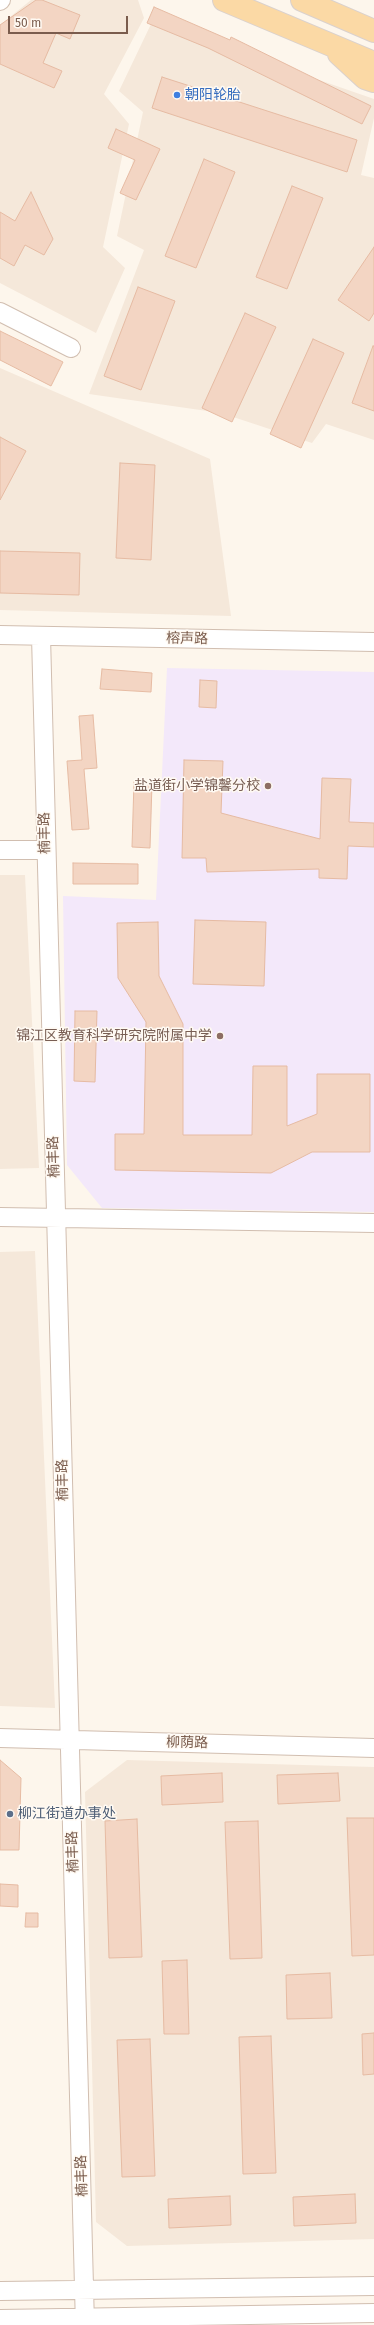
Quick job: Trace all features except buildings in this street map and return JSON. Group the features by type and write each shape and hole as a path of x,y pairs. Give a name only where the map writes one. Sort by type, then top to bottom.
{"main road":[{"path":"224,0 374,63"},
{"path":"302,0 374,31"},
{"path":"339,16 374,22"},
{"path":"327,44 365,78 374,81"}],"street":[{"path":"0,312 71,348"},
{"name":"榕声路","path":"0,635 374,642"},
{"name":"楠丰路","path":"41,636 45,850 85,2321"},
{"path":"0,850 45,850"},
{"path":"0,1217 374,1223"},
{"name":"柳荫路","path":"0,1738 374,1748"},
{"path":"0,2291 85,2288 374,2286"},
{"path":"0,2319 85,2321 374,2313"}],"shaded area":[{"path":"31,0 138,0 144,18 104,94 129,124 103,247 125,268 96,333 0,283 0,25"},
{"path":"152,22 374,99 374,118 361,175 374,178 374,440 326,424 312,443 221,413 89,394 144,250 117,236 143,112 119,91"},
{"path":"0,368 210,459 231,616 0,610"},
{"name":"锦江区教育科学研究院附属中学","path":"167,668 374,672 374,1212 102,1208 67,1165 63,896 156,900"},
{"path":"0,875 25,875 39,1168 0,1169"},
{"path":"35,1251 55,1708 0,1706 0,1252"},
{"path":"127,1760 374,1767 374,2239 127,2246 96,2222 85,1792"}],"place":[{"name":"朝阳轮胎","path":"177,95"},
{"name":"盐道街小学锦馨分校","path":"268,786"},
{"name":"锦江区教育科学研究院附属中学","path":"220,1036"},
{"name":"柳江街道办事处","path":"10,1814"}]}
